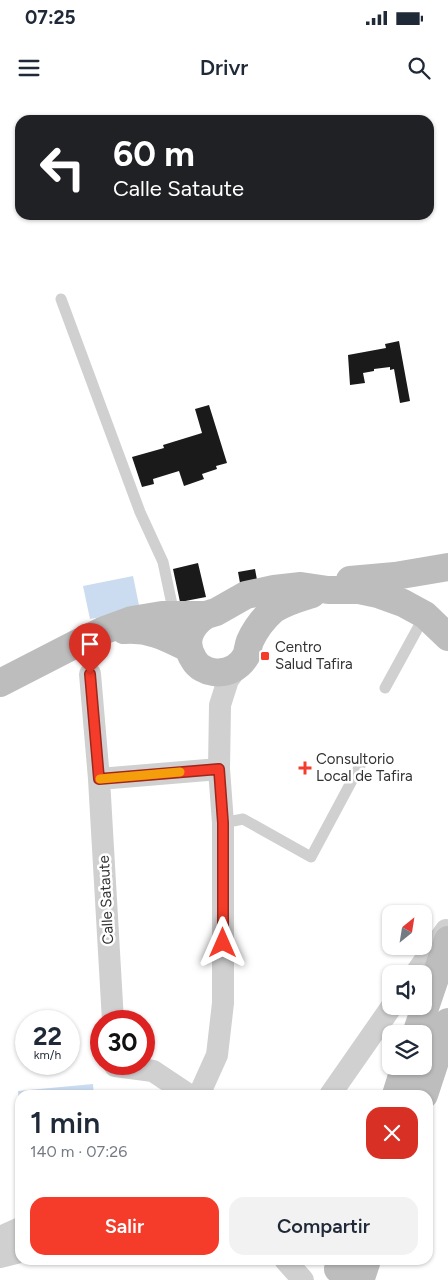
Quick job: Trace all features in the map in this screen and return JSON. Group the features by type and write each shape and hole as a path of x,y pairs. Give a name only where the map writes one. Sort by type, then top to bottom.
{"main road":[{"path":"195,658 188,638 198,620 246,595 274,589 395,576 448,567"},
{"path":"301,586 328,590 359,590 378,594 403,603 425,616 448,637"},
{"path":"102,631 136,629 158,633 212,672 222,673 232,670 244,654 257,628 272,611 291,600 328,590"},
{"path":"0,683 102,631 132,620 162,615 226,613 235,617 247,633 244,654"},
{"path":"419,1025 448,940"},
{"path":"426,1090 448,1022"},
{"path":"398,1090 403,1075"}],"street":[{"path":"201,1090 217,1056 223,1003 223,823 219,769 220,705 228,680 244,654"},
{"path":"195,658 211,680 220,705"},
{"name":"Calle Sataute","path":"90,674 99,779 111,1010"},
{"path":"99,779 219,769"},
{"path":"421,965 448,927"},
{"path":"333,1090 386,1015"},
{"path":"155,1073 181,1090"},
{"path":"0,1237 15,1230"},
{"path":"0,1257 15,1253"},
{"path":"290,1265 303,1280"}],"lane":[{"path":"61,298 140,512 163,562 174,614"},
{"path":"385,688 425,616"},
{"path":"223,823 243,819 310,857 363,760"}],"water":[{"path":"133,576 140,610 90,619 83,586"},
{"path":"93,1084 94,1090 29,1090"}],"building":[{"path":"399,341 410,401 400,403 394,369 390,370 390,367 374,369 374,371 363,373 365,383 350,385 348,355 386,348 385,344"},
{"path":"209,405 227,463 216,466 217,469 202,474 204,479 184,486 179,471 153,479 154,484 142,487 132,457 164,448 163,445 202,433 195,409"},
{"path":"198,563 206,597 180,602 173,569"},
{"path":"255,569 257,580 240,583 238,572"}],"slow traffic":[{"path":"100,779 180,772"}],"place":[{"name":"Centro Salud Tafira","path":"265,656"},
{"name":"Consultorio Local de Tafira","path":"305,768"}],"route":[{"path":"90,674 99,779 219,769 223,823 223,943"}]}
